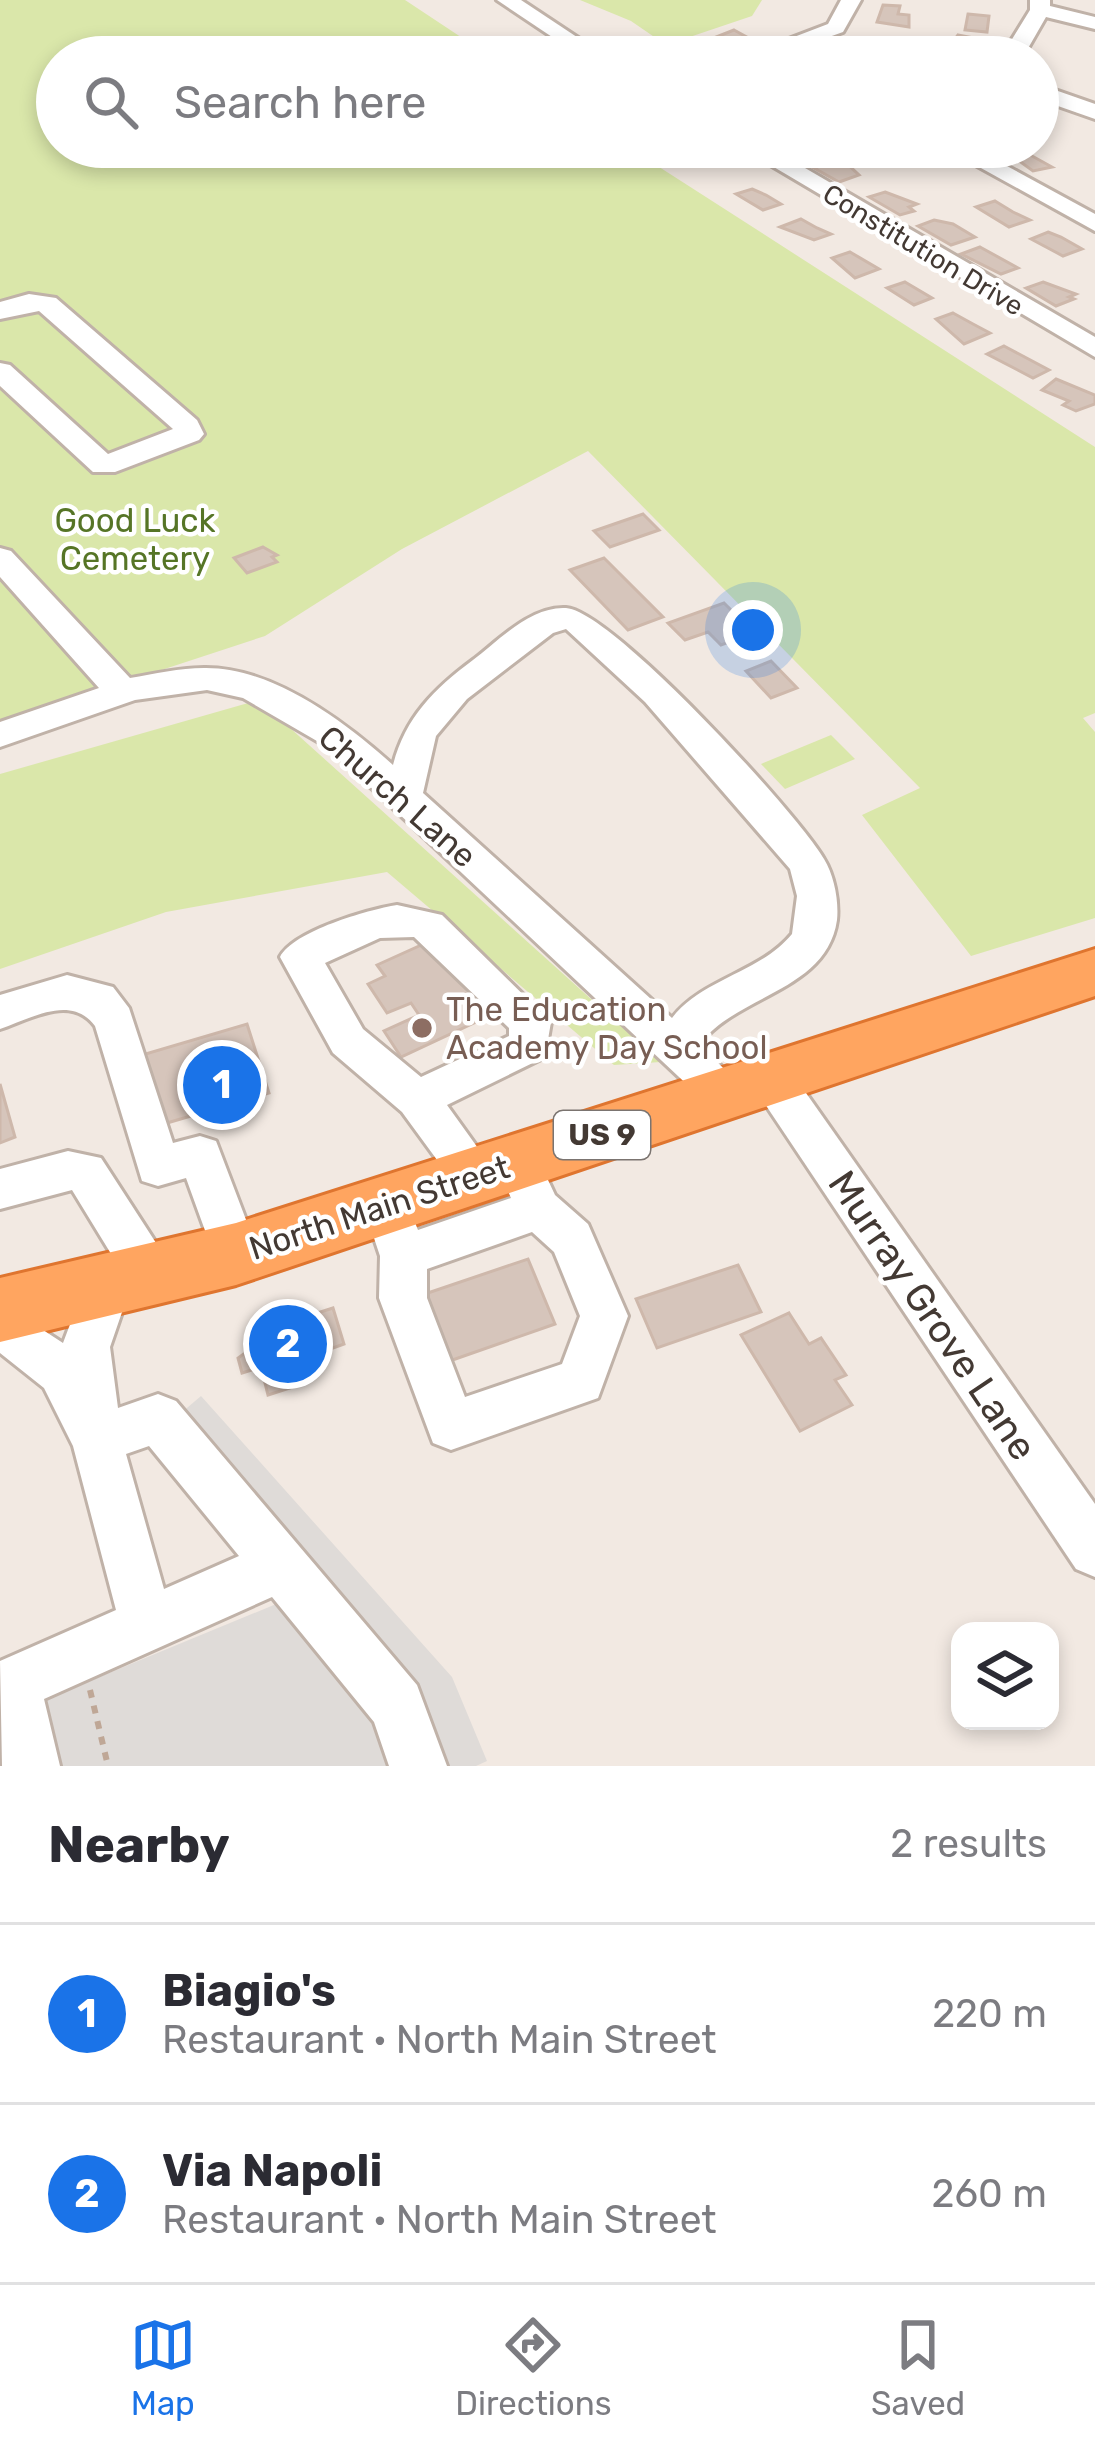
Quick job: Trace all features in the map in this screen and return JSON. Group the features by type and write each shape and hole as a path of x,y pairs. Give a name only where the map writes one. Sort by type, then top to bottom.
{"highway":[{"name":"North Main Street","path":"0,1310 236,1254 395,1230 749,1087 1095,972"}],"street":[{"path":"507,0 563,36"},
{"path":"813,36 836,28 850,0"},
{"path":"1023,36 1040,5 1095,23"},
{"path":"1059,99 1095,112"},
{"name":"Constitution Drive","path":"789,168 1095,349"},
{"path":"993,168 1095,224"},
{"path":"0,311 29,302 47,304 187,426 189,434 104,466 4,381"},
{"path":"7,577 123,692"},
{"path":"404,796 419,733 455,691 541,625 555,618 581,622 808,864 819,893 814,928 798,960 772,979 710,1005 675,1046"},
{"name":"Church Lane","path":"0,735 123,692 207,679 253,689 342,739 675,1046 749,1087"},
{"path":"395,1230 403,1298 451,1426 580,1381 604,1316 572,1239 348,1041 300,957 393,918 411,918 428,926 530,1022 530,1045 416,1100"},
{"path":"0,1012 67,991 98,999 114,1020 158,1167 200,1155 236,1254"},
{"name":"Murray Grove Lane","path":"749,1087 1095,1550"},
{"path":"0,1189 68,1170 85,1172 129,1283 86,1347 97,1441 147,1625"},
{"path":"0,1324 61,1372 97,1441"},
{"path":"97,1441 158,1418 397,1706 418,1766"},
{"path":"31,1766 6,1687 280,1565"}],"path":[{"path":"88,1679 108,1766"}],"green space":[{"name":"Good Luck Cemetery","path":"0,0 405,0 459,36 36,36 36,168 661,168 1095,447 1095,713 1083,718 1095,732 1095,918 971,956 862,815 920,788 588,451 402,549 265,636 0,723"},
{"path":"580,0 762,0 752,16 693,36 653,36 631,21"},
{"path":"259,700 661,1062 614,1065 387,872 166,912 0,969 0,774"},
{"path":"831,735 855,759 785,789 761,764"}],"shaded area":[{"path":"201,1396 452,1677 487,1761 476,1766 0,1766 0,1718 281,1602 147,1442"}],"building":[{"path":"883,5 900,6 898,14 909,15 909,27 877,22"},
{"path":"968,14 989,16 987,32 965,30"},
{"path":"814,168 851,168 859,175 839,182"},
{"path":"752,189 781,204 763,210 736,194"},
{"path":"885,192 917,204 909,207 914,211 900,215 869,197"},
{"path":"995,201 1030,220 1009,227 976,207"},
{"path":"801,219 831,234 814,240 780,227"},
{"path":"934,220 975,237 951,245 918,226"},
{"path":"1048,232 1082,249 1063,256 1031,239"},
{"path":"980,247 1018,268 1001,274 961,254"},
{"path":"850,252 879,269 855,278 832,258"},
{"path":"905,282 932,298 914,305 887,288"},
{"path":"1043,282 1076,294 1069,297 1074,299 1056,306 1026,288"},
{"path":"953,313 990,333 964,344 936,319"},
{"path":"1004,346 1049,370 1033,378 987,354"},
{"path":"1056,379 1095,395 1095,404 1076,411 1063,405 1069,401 1042,390"},
{"path":"643,514 659,530 610,547 594,531"},
{"path":"263,547 277,555 272,557 277,562 247,573 234,558"},
{"path":"604,558 663,617 628,630 570,570"},
{"path":"724,603 742,621 728,626 740,638 721,645 708,632 685,640 668,623"},
{"path":"771,661 797,688 771,698 746,671"},
{"path":"428,942 452,963 489,1016 401,1057 384,1031 419,1015 411,1003 387,1013 368,984 385,976 377,965"},
{"path":"247,1024 269,1093 160,1125 142,1055"},
{"path":"0,1084 15,1137 0,1143"},
{"path":"528,1259 555,1324 441,1364 416,1297"},
{"path":"738,1265 761,1312 657,1348 636,1299"},
{"path":"333,1308 344,1344 319,1353 322,1364 293,1373 296,1386 268,1395 261,1367 242,1373 238,1358 245,1353 249,1335"},
{"path":"789,1313 809,1344 821,1338 846,1375 835,1380 852,1405 800,1431 741,1335"}],"place":[{"name":"The Education Academy Day School","path":"422,1028"},
{"name":"Biagio's","path":"222,1085"},
{"name":"Via Napoli","path":"288,1344"}]}
